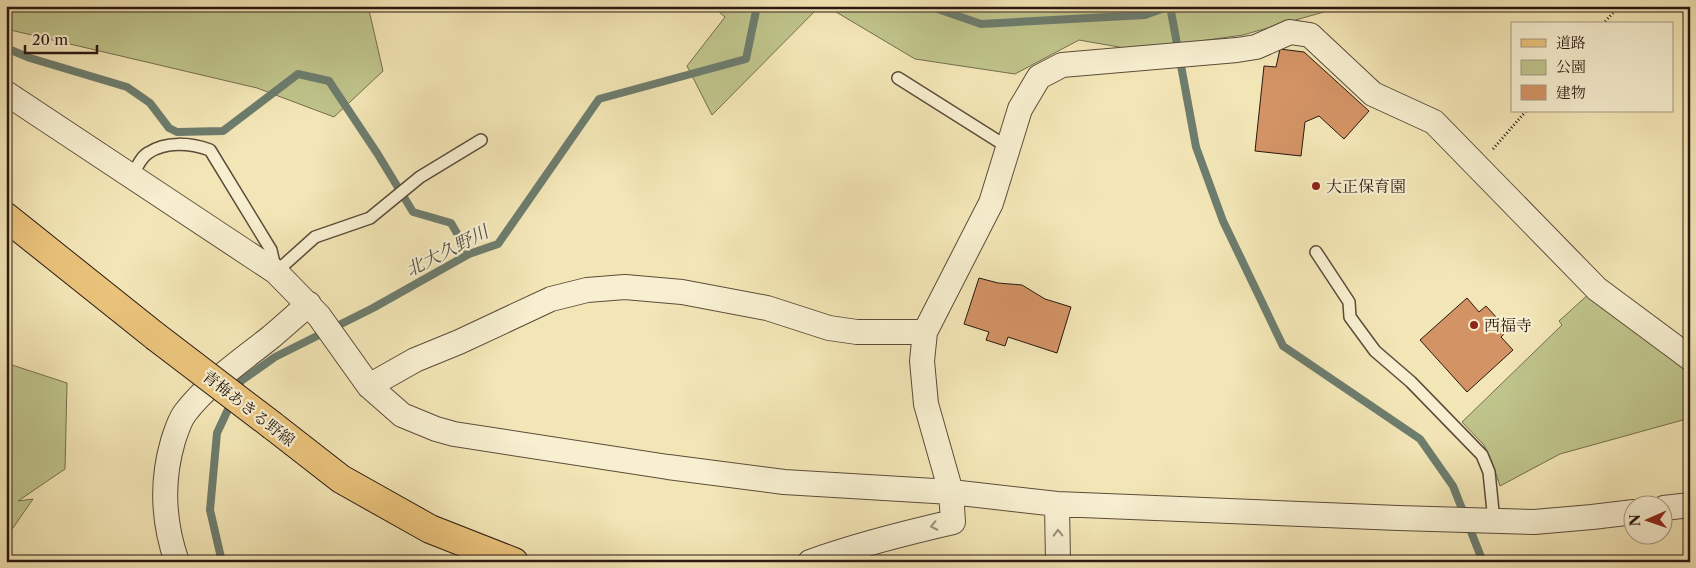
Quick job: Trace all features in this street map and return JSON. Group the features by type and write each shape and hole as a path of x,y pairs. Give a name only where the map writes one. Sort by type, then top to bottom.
{"main road":[{"name":"青梅あきる野線","path":"6,217 155,336 341,479 422,525 514,562"}],"street":[{"path":"810,562 906,532 953,522 951,492 926,404 922,361 925,332 991,203 1020,109 1038,77 1062,64 1237,50 1256,47 1290,32 1310,35 1373,94 1434,122 1598,289 1690,358"},
{"path":"6,93 276,272 314,310 368,386 402,415 454,434 668,467 784,482 951,492 1057,504 1388,518 1534,522 1624,513"},
{"path":"368,386 415,360 459,342 551,299 587,290 625,287 682,292 767,308 829,328 857,332 925,332"},
{"path":"177,562 167,526 164,502 165,481 168,456 184,415 201,395 231,367 272,336 314,310"},
{"path":"1057,504 1058,562"},
{"path":"1674,507 1690,505"}],"lane":[{"path":"898,78 1009,148"},
{"path":"132,177 146,154 162,147 178,144 196,145 210,150 271,250 276,272 315,237 370,218 420,177 481,140"},
{"path":"1316,252 1349,302 1350,317 1375,351 1412,382 1482,454 1489,472 1494,520"}],"path":[{"path":"1605,22 1619,6"},
{"path":"1478,166 1525,112"}],"green space":[{"path":"6,6 368,6 383,71 334,117 257,88 6,29"},
{"path":"712,6 820,6 712,115 687,66 725,17"},
{"path":"826,6 1345,6 1243,35 1136,50 1079,40 1015,74 915,59"},
{"path":"1591,292 1690,370 1690,418 1560,454 1500,486 1484,445 1462,422 1562,325 1559,321"},
{"path":"6,363 67,383 65,469 18,501 33,499 6,538"}],"building":[{"path":"1280,49 1304,52 1369,111 1344,139 1319,116 1305,122 1301,156 1255,151 1264,66 1276,67"},
{"path":"979,278 998,283 1022,285 1045,299 1071,307 1057,353 1008,337 1005,346 986,340 989,332 964,324"},
{"path":"1467,298 1479,312 1486,306 1508,330 1501,337 1513,350 1467,392 1420,340"}],"waterway":[{"name":"北大久野川","path":"236,391 241,381 275,357 373,308 469,254 498,244 599,99 746,59 757,6"},
{"path":"929,6 981,24 1145,15 1170,6 1196,147 1223,221 1283,346 1420,439 1453,486 1483,562"},
{"path":"6,48 30,58 127,87 150,103 169,128 177,132 223,131 298,74 329,81 377,153 413,212 451,223 469,254"},
{"name":"北大久野川","path":"222,562 210,510 217,433 232,401"}],"place":[{"name":"大正保育園","path":"1316,186"},
{"name":"西福寺","path":"1474,325"}]}
